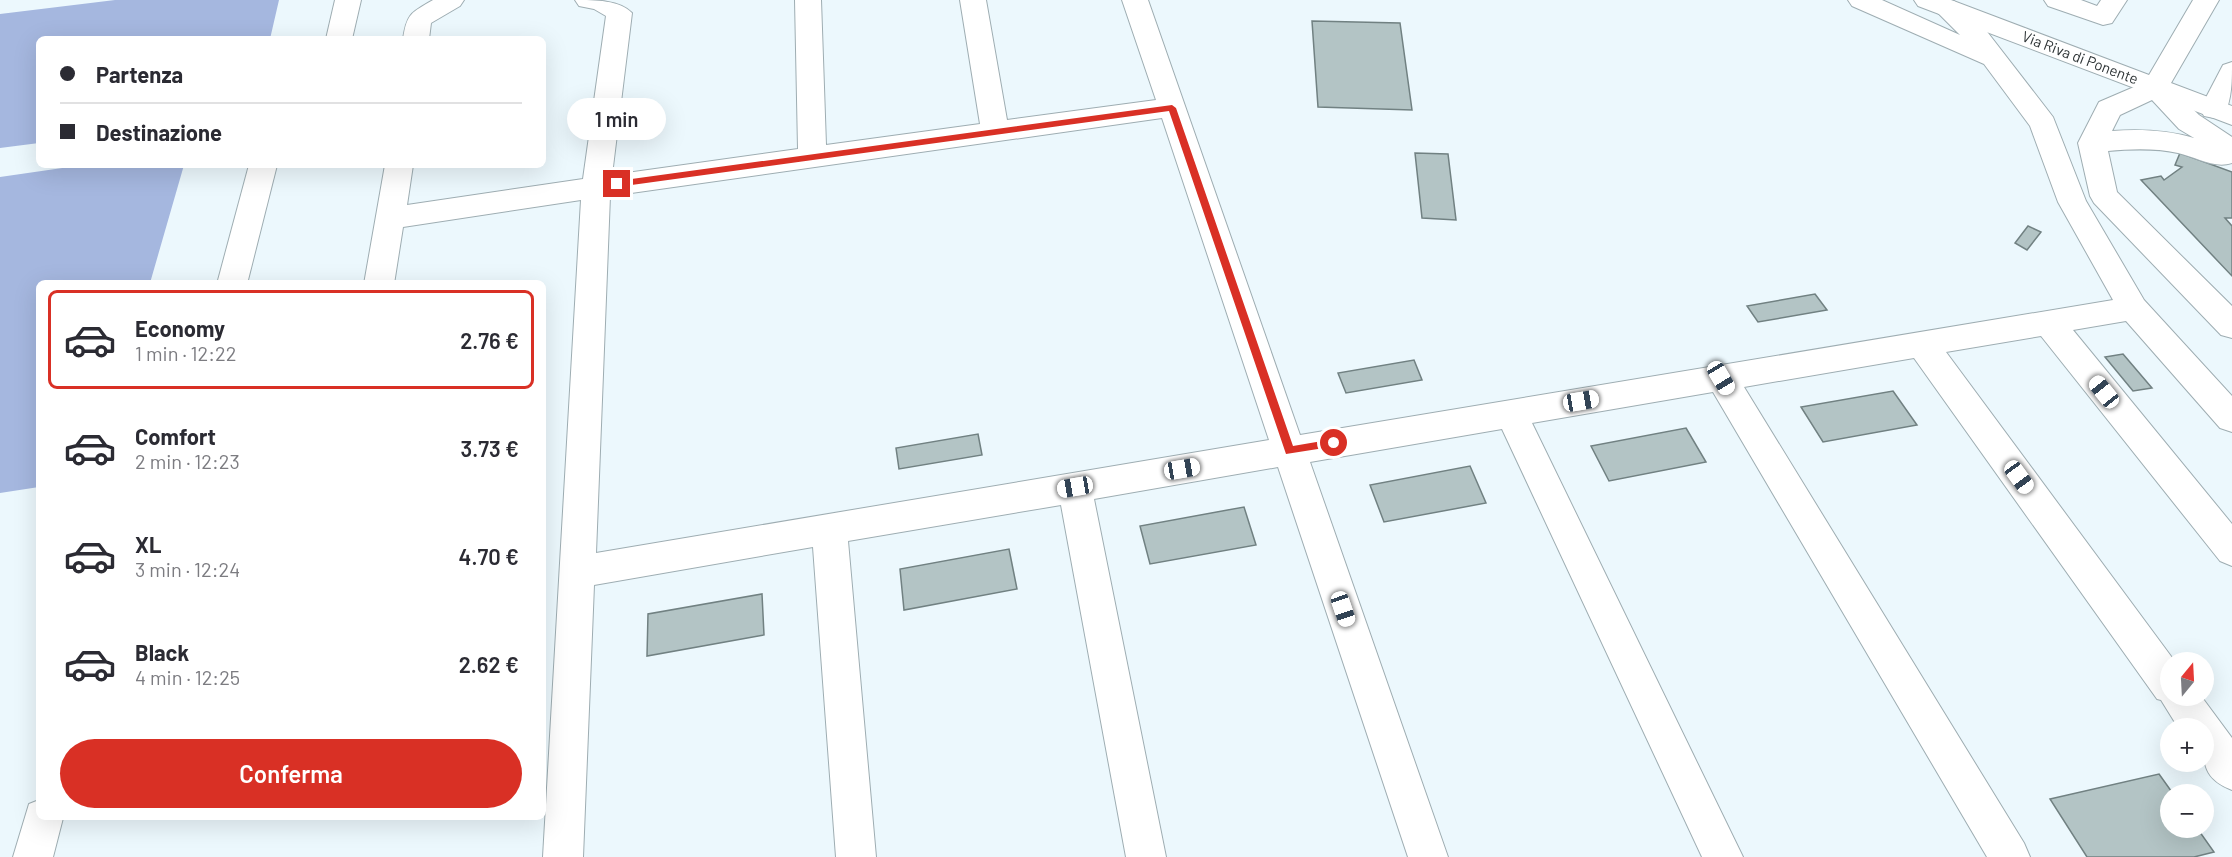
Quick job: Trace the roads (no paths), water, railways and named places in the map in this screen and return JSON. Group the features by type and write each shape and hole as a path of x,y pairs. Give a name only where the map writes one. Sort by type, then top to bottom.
{"main road":[{"path":"340,36 348,0"},
{"path":"416,36 419,19 452,0"},
{"path":"563,857 596,187 619,13 600,2 588,0"},
{"path":"808,0 812,156"},
{"path":"973,0 995,132"},
{"path":"1136,0 1428,857"},
{"path":"1861,0 1996,61"},
{"path":"2057,0 2103,17 2114,0"},
{"path":"2205,0 2155,87 2109,109 2092,143 2104,196 2232,326"},
{"path":"1936,3 1976,35 2043,124 2072,202 2133,308 2232,417"},
{"name":"Via Riva di Ponente","path":"1936,3 2223,113"},
{"path":"2223,113 2232,71"},
{"path":"2155,87 2189,122 2232,150"},
{"path":"391,218 812,156 1172,108"},
{"path":"2092,143 2134,139 2177,143 2232,159"},
{"path":"233,280 262,168"},
{"path":"380,280 399,168"},
{"path":"577,572 2133,308"},
{"path":"2048,322 2232,550"},
{"path":"1922,344 2160,672"},
{"path":"1721,378 2010,857"},
{"path":"1511,413 1723,857"},
{"path":"1075,487 1146,857"},
{"path":"829,529 856,857"},
{"path":"2214,746 2232,771"},
{"path":"33,857 42,820"}],"water":[{"path":"115,0 279,0 271,36 36,36 36,143 0,148 0,14"},
{"path":"62,168 183,168 151,280 36,280 36,487 0,493 0,177"}]}
